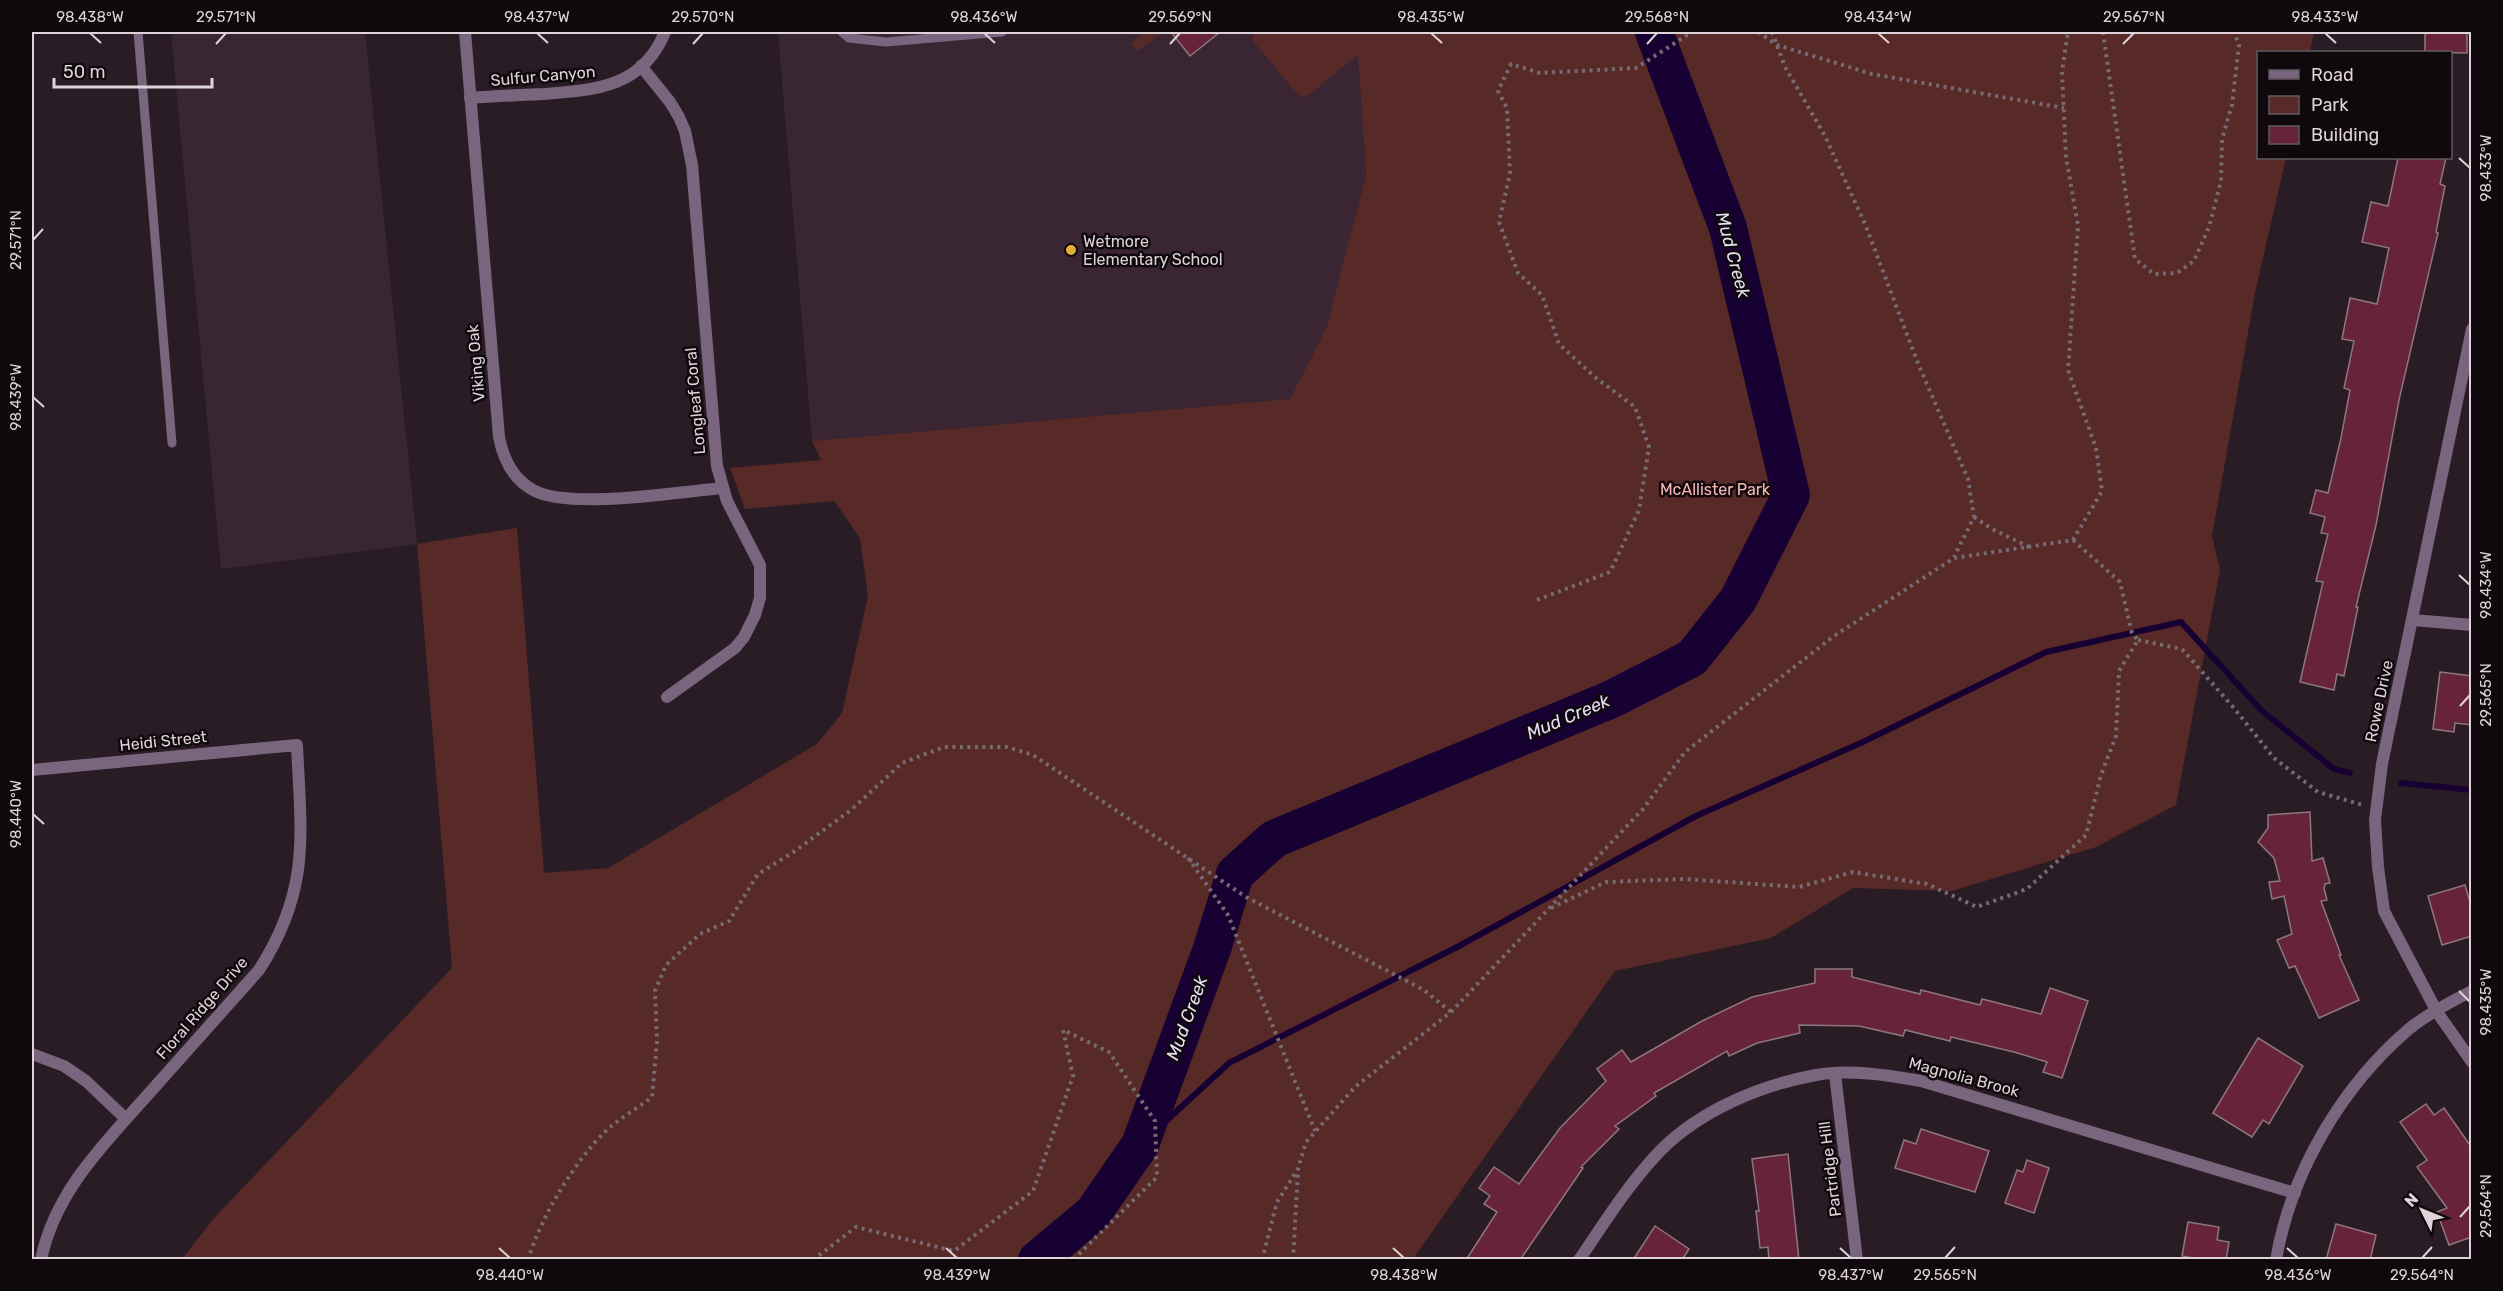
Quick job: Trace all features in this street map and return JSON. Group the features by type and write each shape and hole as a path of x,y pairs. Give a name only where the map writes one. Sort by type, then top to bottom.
{"street":[{"name":"Viking Oak","path":"465,32 499,437 507,463 533,490 554,497 589,500 722,488"},
{"name":"Sulfur Canyon","path":"470,98 585,91 609,86 631,75 641,66 659,48 665,32"},
{"name":"Longleaf Coral","path":"641,66 670,102 685,131 690,154 717,466 722,488 760,565 760,598 755,615 744,637 735,648 667,698"},
{"name":"Rowe Drive","path":"2472,329 2382,764 2377,809 2378,867 2384,911 2438,1012 2472,1062"},
{"path":"2413,620 2472,625"},
{"name":"Heidi Street","path":"32,770 297,745"},
{"name":"Floral Ridge Drive","path":"41,1260 46,1237 57,1210 84,1167 259,970 282,929 291,907 302,837 297,745"},
{"path":"2276,1260 2286,1218 2316,1143 2356,1085 2411,1028 2472,991"},
{"path":"32,1054 64,1066 79,1076 126,1119"},
{"name":"Partridge Hill","path":"1835,1074 1857,1260"},
{"name":"Magnolia Brook","path":"1578,1260 1630,1185 1663,1149 1686,1129 1733,1101 1765,1088 1817,1075 1891,1076 1921,1081 2295,1193"}],"lane":[{"path":"138,32 172,443"},
{"path":"842,32 849,38 886,42 1002,32"}],"path":[{"path":"1537,600 1610,572 1640,510 1649,447 1635,407 1596,378 1559,344 1542,295 1518,273 1499,222 1510,174 1507,108 1498,91 1511,64 1540,73 1636,68 1692,32"},
{"path":"1758,32 1777,45 1872,74 2064,108"},
{"path":"1772,32 1785,67 1825,136 1968,479 1974,517 1954,558"},
{"path":"2068,32 2062,71 2066,157 2078,226 2068,370 2096,448 2102,491 2073,540"},
{"path":"2103,32 2135,259 2154,273 2177,273 2194,261 2209,227 2221,181 2222,139 2232,105 2239,45 2234,32"},
{"path":"1974,517 1992,529 2029,547"},
{"path":"1293,1260 1298,1169 1306,1142 1354,1088 1451,1012 1643,809 1685,752 1834,636 1954,558 2073,540"},
{"path":"2073,540 2120,582 2132,633 2138,640 2182,648 2274,759 2318,792 2377,809"},
{"path":"1547,909 1606,882 1685,879 1799,887 1853,872 1927,884 1977,907 2027,889 2086,835 2101,776 2116,736 2119,671 2138,640"},
{"path":"528,1260 546,1217 579,1163 607,1130 652,1097 657,1041 656,991 666,965 700,934 729,921 758,874 795,851 851,810 902,763 944,747 1007,747 1033,755 1246,897 1424,990 1451,1012"},
{"path":"1186,855 1228,915 1315,1131"},
{"path":"813,1260 856,1227 954,1251 1033,1191 1073,1076 1063,1030 1109,1052 1155,1122 1157,1177 1073,1260"},
{"path":"1262,1260 1276,1202 1298,1169"}],"shaded area":[{"path":"171,32 365,32 417,544 221,569"},
{"name":"Wetmore Elementary School","path":"778,32 1357,32 1366,174 1327,326 1290,399 812,441"}],"green space":[{"path":"1145,32 1163,32 1138,51 1131,43"},
{"name":"McAllister Park","path":"1254,32 2314,32 2310,51 2257,51 2257,159 2286,159 2255,293 2212,536 2220,570 2176,805 2096,847 1952,891 1853,888 1771,938 1615,971 1413,1259 182,1259 215,1217 452,968 417,544 517,528 544,873 608,868 817,744 842,713 868,596 860,538 834,501 745,509 730,468 821,460 812,441 1290,399 1327,326 1366,174 1358,54 1309,95 1300,97 1252,40"}],"building":[{"path":"1171,32 1220,32 1190,56"},
{"path":"2425,32 2467,33 2467,53 2425,51"},
{"path":"2398,159 2446,159 2440,184 2445,186 2436,232 2438,233 2399,400 2376,525 2356,607 2358,607 2344,676 2337,674 2334,690 2300,682 2323,582 2316,581 2328,534 2321,533 2325,517 2310,513 2316,490 2328,493 2350,390 2344,388 2354,341 2342,339 2350,298 2377,304 2389,248 2362,242 2371,202 2388,206"},
{"path":"2440,672 2472,676 2472,725 2455,723 2454,732 2433,729"},
{"path":"2310,812 2312,861 2323,858 2330,883 2325,884 2324,888 2327,900 2321,901 2341,955 2339,955 2359,1000 2319,1018 2295,966 2289,968 2277,940 2292,934 2284,896 2272,899 2269,882 2280,881 2274,858 2258,842 2268,828 2268,815"},
{"path":"2465,885 2472,909 2472,936 2442,945 2428,896"},
{"path":"1815,969 1852,969 1852,977 1920,994 1921,990 1980,1005 1982,999 2041,1014 2050,988 2088,1001 2062,1078 2043,1072 2047,1062 2014,1052 1951,1037 1950,1041 1905,1030 1903,1036 1859,1026 1799,1025 1800,1033 1757,1043 1729,1056 1727,1051 1654,1093 1656,1096 1615,1126 1619,1129 1581,1167 1583,1168 1520,1260 1466,1260 1497,1212 1484,1204 1490,1196 1479,1188 1494,1167 1519,1184 1560,1128 1606,1081 1597,1069 1622,1050 1631,1062 1702,1021 1752,997 1815,983"},
{"path":"2258,1038 2303,1066 2269,1124 2263,1120 2252,1137 2213,1113"},
{"path":"2426,1104 2434,1115 2444,1108 2472,1148 2472,1237 2449,1245 2437,1212 2447,1208 2417,1167 2427,1160 2400,1122"},
{"path":"1921,1129 1989,1151 1975,1192 1895,1168 1904,1140 1916,1144"},
{"path":"1788,1154 1799,1260 1769,1260 1768,1247 1760,1248 1756,1211 1759,1211 1752,1159"},
{"path":"2027,1160 2049,1168 2034,1213 2005,1203 2017,1170 2023,1172"},
{"path":"2188,1222 2219,1227 2217,1240 2229,1242 2226,1260 2205,1260 2182,1256"},
{"path":"2336,1224 2376,1235 2370,1260 2326,1260"},
{"path":"1655,1226 1689,1249 1682,1260 1633,1260"}],"waterway":[{"name":"Mud Creek","path":"1037,1260 1093,1213 1140,1145 1213,946 1235,874 1274,839 1612,699 1692,658 1738,600 1791,495 1728,228 1654,32"},
{"path":"1140,1145 1229,1063 1459,946 1696,816 1863,742 2046,652 2181,622 2261,710 2334,769 2350,773"},
{"path":"2401,783 2472,790"}],"place":[{"name":"Wetmore Elementary School","path":"1071,250"}]}
